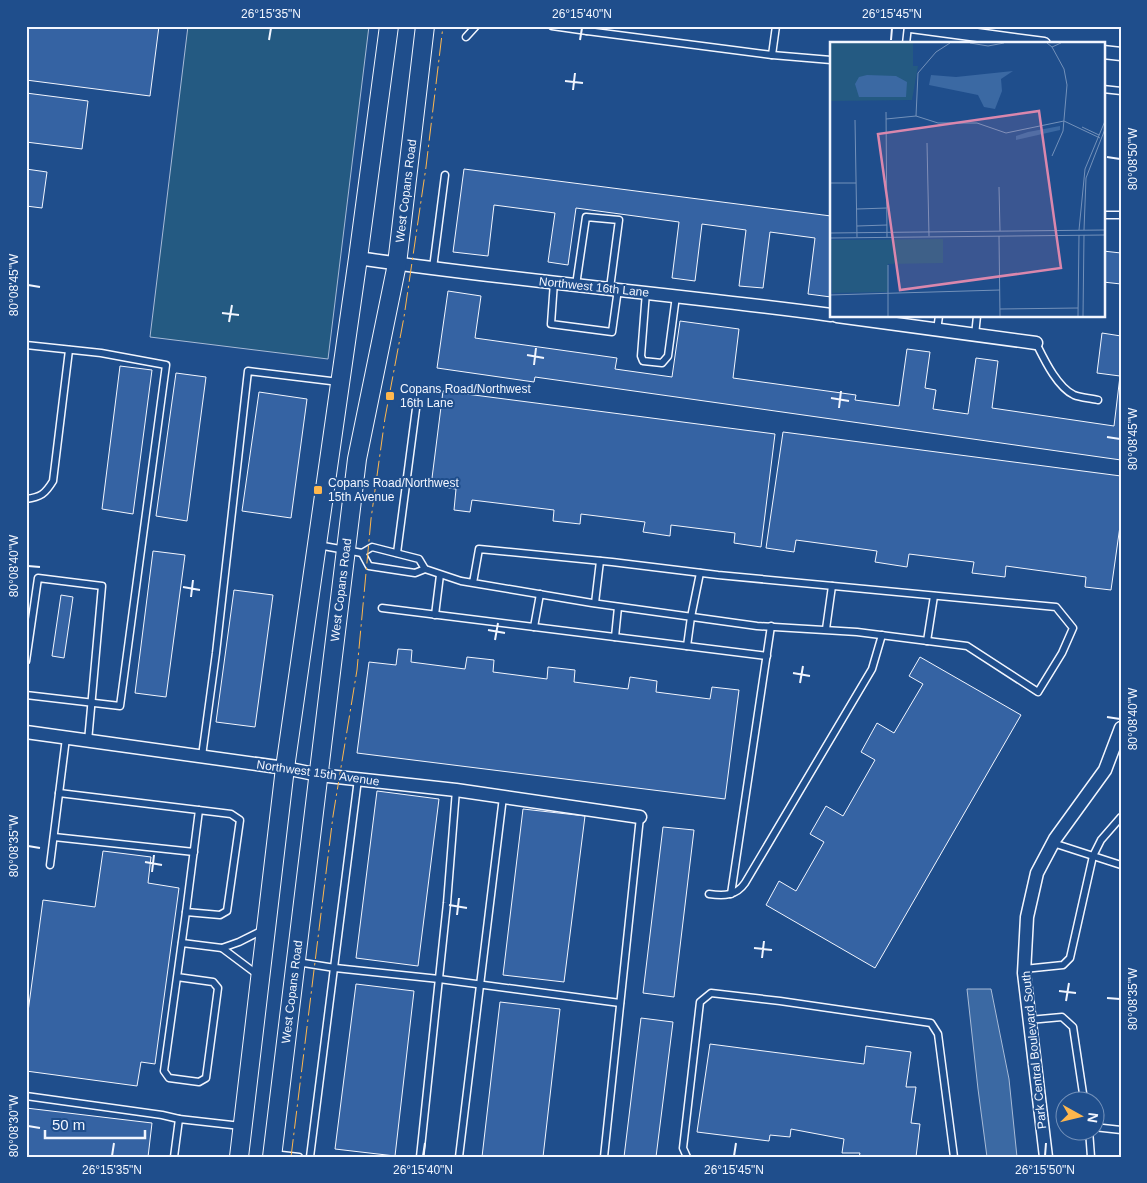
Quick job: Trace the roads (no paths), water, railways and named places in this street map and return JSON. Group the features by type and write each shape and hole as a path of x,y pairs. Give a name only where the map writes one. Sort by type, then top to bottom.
{"main road":[{"path":"239,1157 285,768 358,258 389,26"},
{"name":"West Copans Road","path":"272,1155 319,775 354,552 358,459 397,264 425,26"}],"street":[{"path":"909,26 932,28 990,40 1017,42"},
{"path":"1104,52 1121,54"},
{"name":"Northwest 16th Lane","path":"358,258 830,315"},
{"path":"859,318 1036,343"},
{"name":"Park Central Boulevard South","path":"1046,1157 1024,968 1027,917 1037,873 1053,843 1105,770 1121,728"},
{"name":"Northwest 15th Avenue","path":"26,732 285,768 319,775 456,790 640,817"}],"lane":[{"path":"466,37 476,26"},
{"path":"552,26 587,29 772,55 830,60"},
{"path":"772,55 776,26"},
{"path":"906,42 909,26"},
{"path":"1104,89 1121,91"},
{"path":"433,268 445,175"},
{"path":"1104,216 1121,215"},
{"path":"554,282 551,324 612,332 619,220 586,216 576,285"},
{"path":"646,292 641,356 644,361 662,363 668,356 676,296"},
{"path":"937,330 939,318"},
{"path":"975,335 977,318"},
{"path":"1036,343 1046,363 1062,385 1074,395 1098,400"},
{"path":"26,345 101,353 166,365 120,706 26,695"},
{"path":"26,498 38,498 48,490 52,481 69,350"},
{"path":"202,756 216,653 248,371 340,382"},
{"path":"397,554 417,401"},
{"path":"317,545 354,552 372,547 419,559 425,569 440,575 473,583 618,607 757,626 826,629 967,646 1038,692 1062,653 1073,628 1056,607 700,573 479,549 473,583"},
{"path":"354,552 369,566 415,573 425,569"},
{"path":"595,603 600,561"},
{"path":"687,646 700,573"},
{"path":"435,615 440,575"},
{"path":"26,661 38,578 102,586 88,741"},
{"path":"826,629 832,586"},
{"path":"534,627 540,594"},
{"path":"927,641 934,596"},
{"path":"615,637 618,607"},
{"path":"382,608 767,656"},
{"path":"731,894 771,626"},
{"path":"710,894 731,894 738,891 745,883 872,669 882,635"},
{"path":"50,864 66,738"},
{"path":"310,1157 358,779"},
{"path":"420,1157 447,902 456,790"},
{"path":"59,794 231,814 240,820 228,911 220,915 186,912"},
{"path":"459,1157 503,797"},
{"path":"178,977 213,982 218,988 206,1078 200,1082 169,1078 164,1071 199,810"},
{"path":"604,1157 640,817"},
{"path":"1024,968 1063,965 1070,958 1093,856 1101,840 1121,817"},
{"path":"54,836 194,852"},
{"path":"1053,843 1121,865"},
{"path":"182,943 222,948 239,942 266,928"},
{"path":"222,948 260,977"},
{"path":"296,962 620,1003"},
{"path":"687,1157 683,1148 700,1002 712,993 790,1002 931,1023 938,1034 954,1157"},
{"path":"1029,1020 1062,1017 1073,1027 1082,1090"},
{"path":"26,1096 179,1119 242,1126"},
{"path":"174,1157 179,1119"},
{"path":"1104,1128 1121,1130"},
{"path":"1090,1140 1091,1157"},
{"path":"272,1155 299,1157"}],"place":[{"name":"Copans Road/Northwest 16th Lane","path":"390,396"},
{"name":"Copans Road/Northwest 15th Avenue","path":"318,490"}]}
